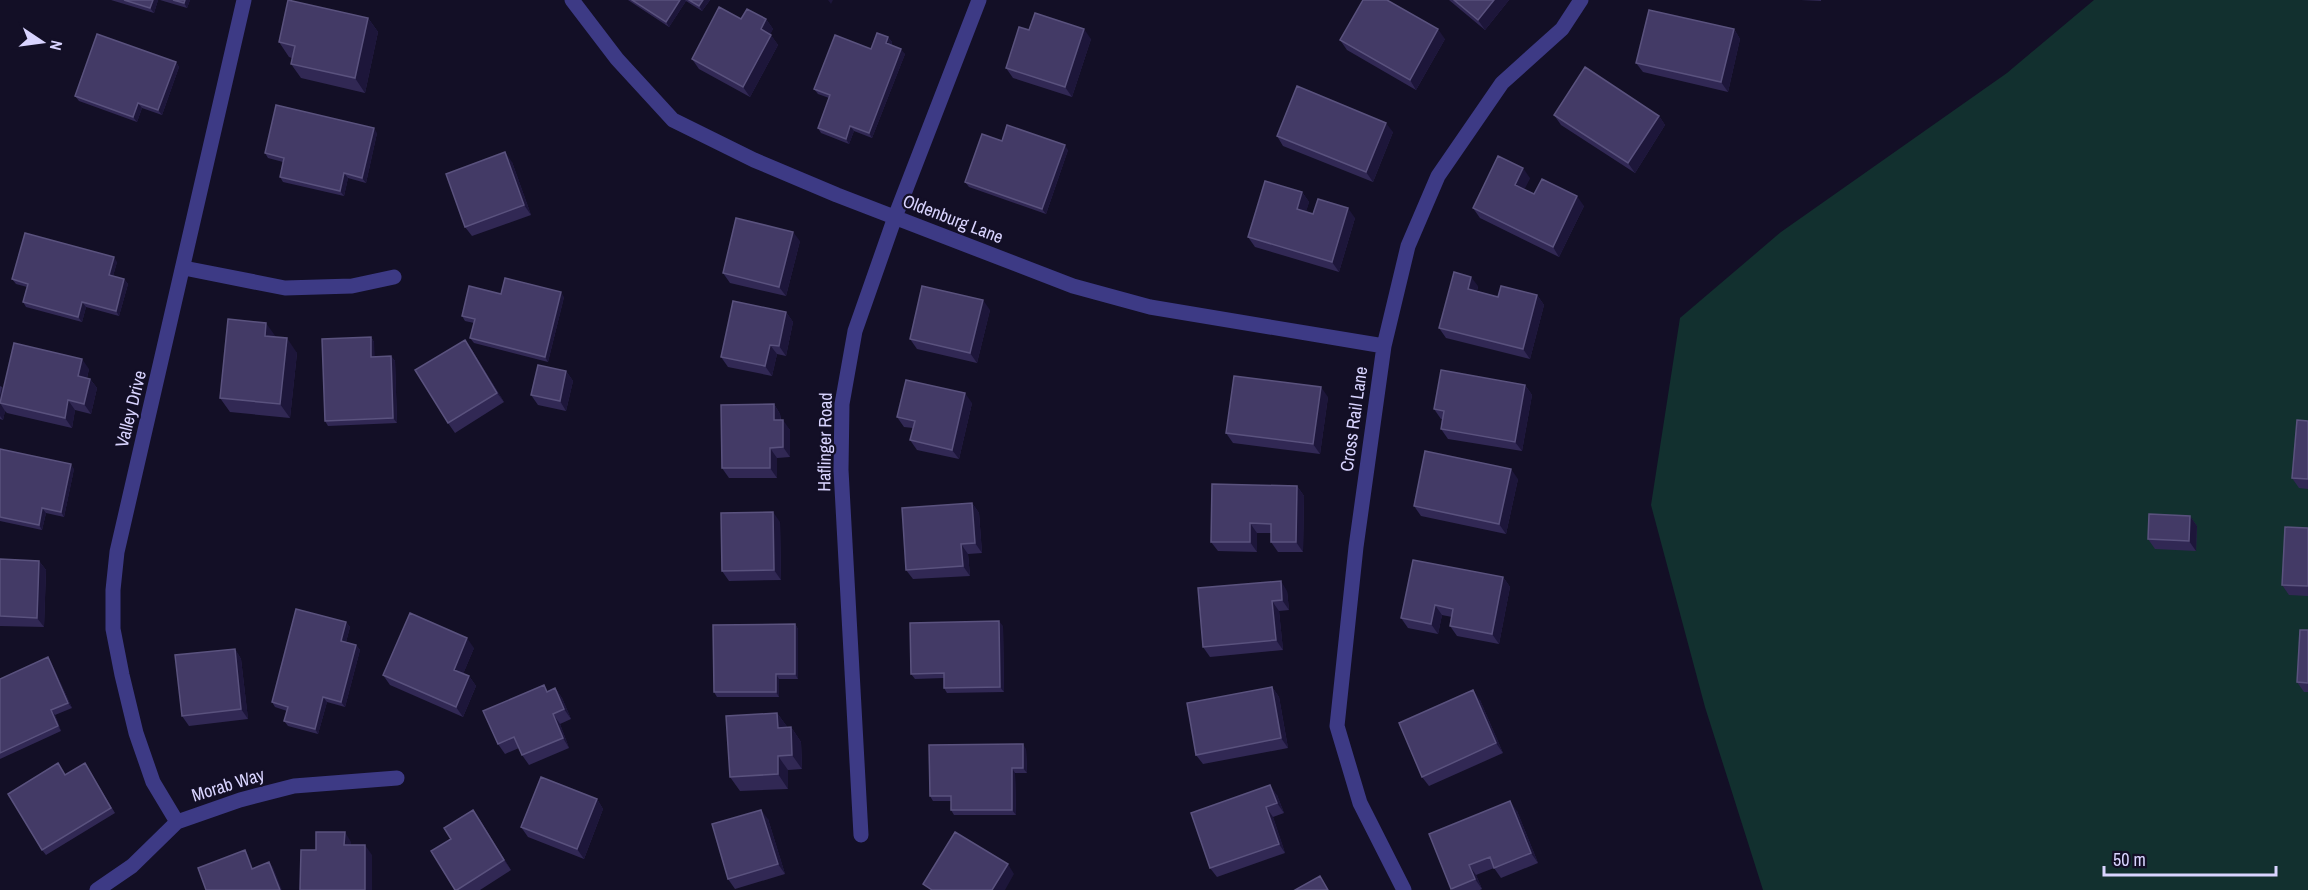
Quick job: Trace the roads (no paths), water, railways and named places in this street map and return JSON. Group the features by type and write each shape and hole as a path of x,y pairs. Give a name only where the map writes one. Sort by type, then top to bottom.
{"street":[{"name":"Valley Drive","path":"177,822 153,782 136,733 113,629 113,600 117,552 244,0"},
{"name":"Oldenburg Lane","path":"572,0 617,59 673,120 754,160 1073,286 1150,307 1384,346"},
{"name":"Haflinger Road","path":"861,835 841,470 842,404 855,331 895,217 979,0"},
{"name":"Cross Rail Lane","path":"1404,890 1360,803 1337,726 1356,548 1384,346 1408,246 1438,176 1502,83 1562,29 1581,0"},
{"path":"184,268 285,288 352,286 394,277"},
{"name":"Morab Way","path":"97,890 132,866 177,822 240,800 294,786 397,778"}]}
